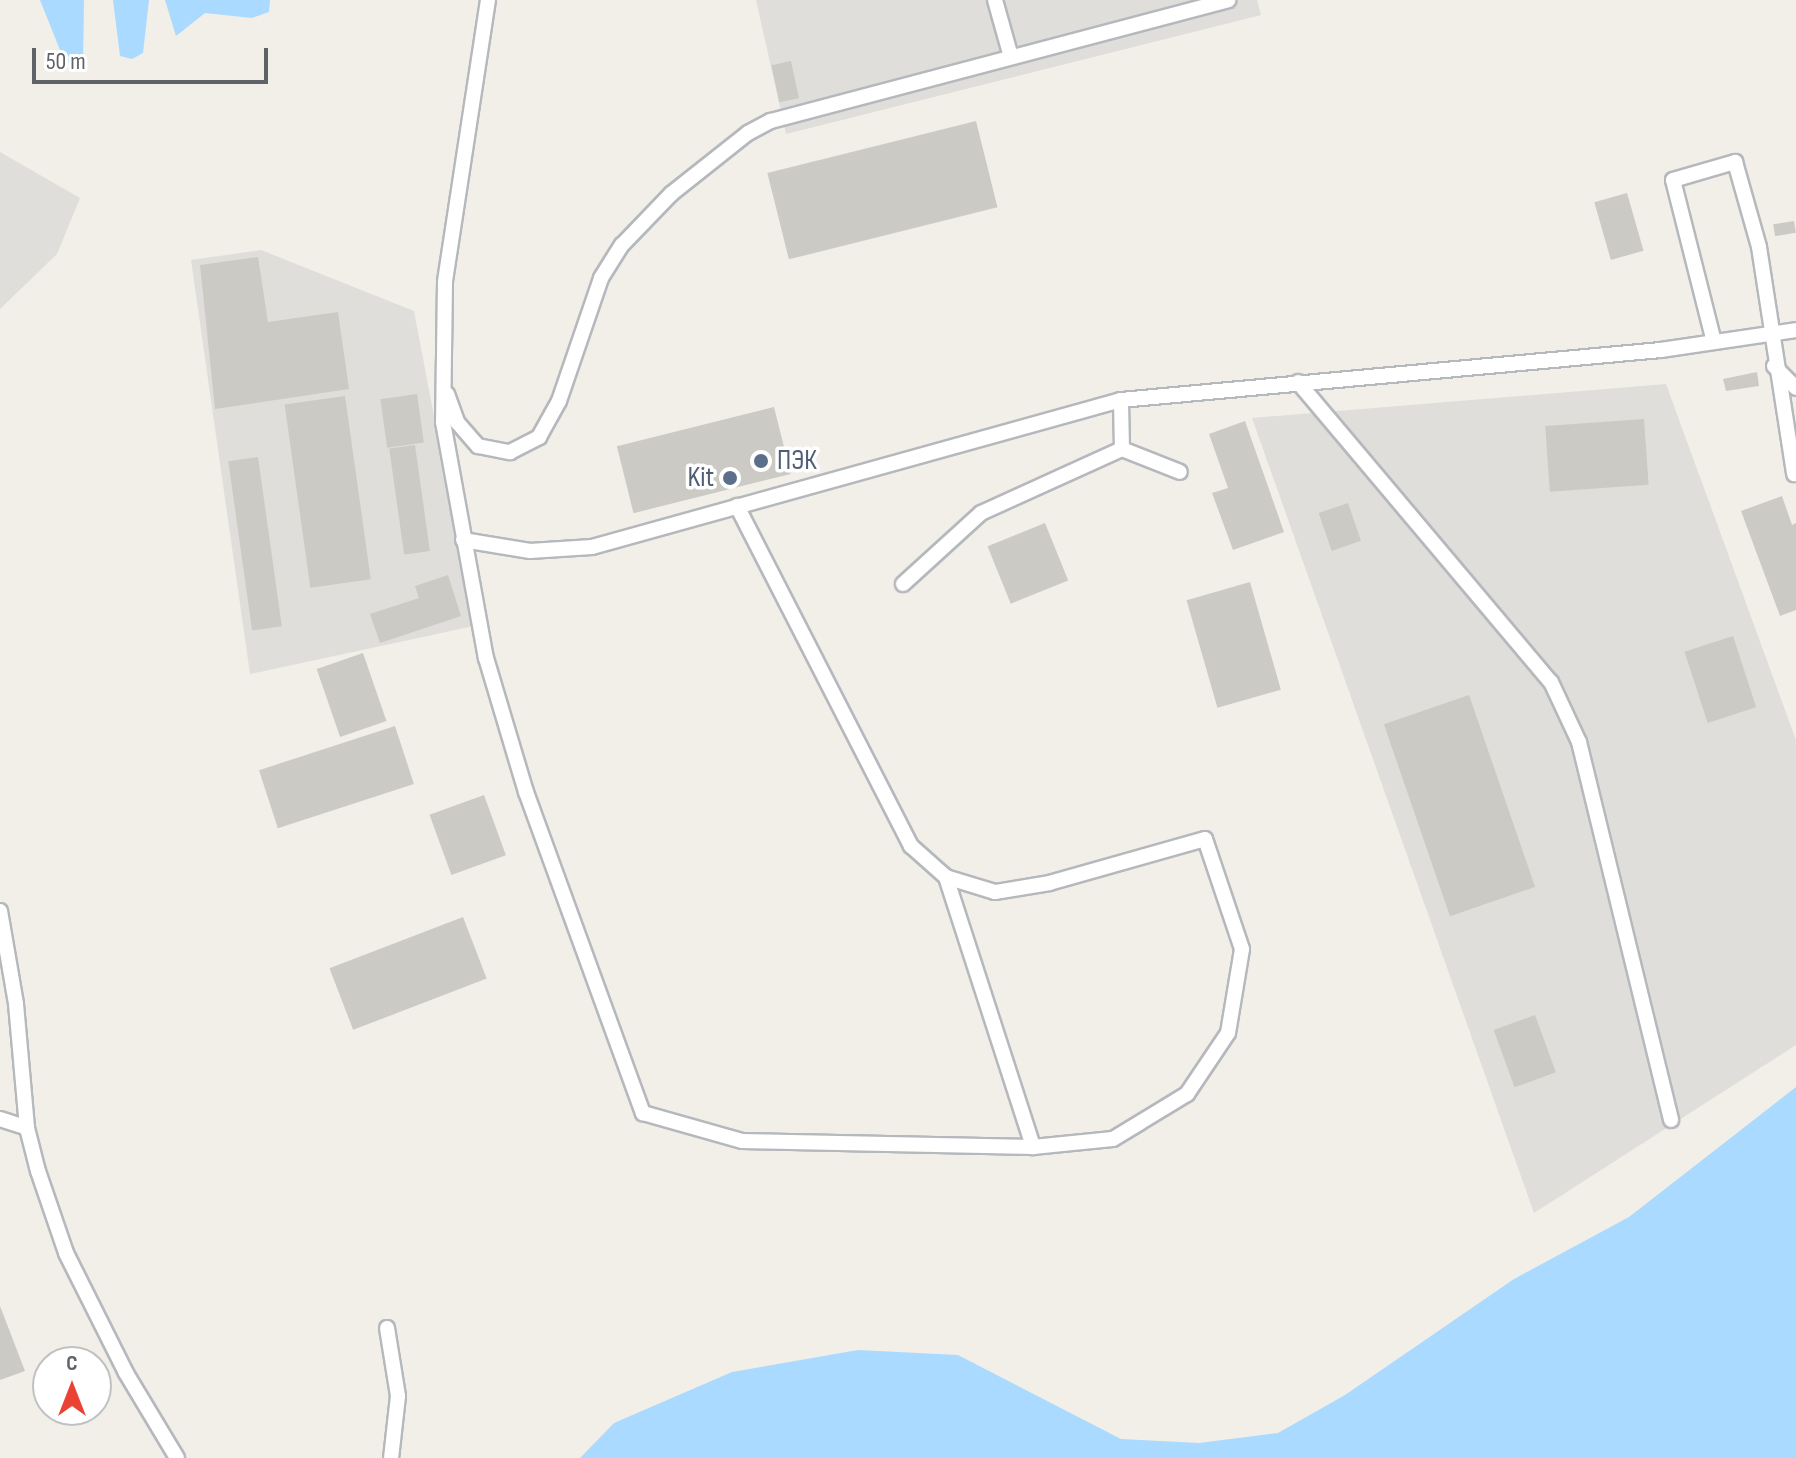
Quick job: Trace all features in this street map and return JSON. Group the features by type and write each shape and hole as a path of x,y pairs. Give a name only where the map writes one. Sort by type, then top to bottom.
{"lane":[{"path":"488,0 445,282 443,422 486,658 526,792 643,1113 742,1141 1033,1147 1113,1139 1187,1094 1228,1033 1242,949 1205,839 1050,883 995,892 946,877 911,846 737,506"},
{"path":"995,0 1011,57"},
{"path":"443,382 457,422 478,446 493,451 526,447 539,437 559,401 601,278 645,217 748,133 771,121 1228,0"},
{"path":"1714,342 1673,180 1735,162 1759,247 1774,366 1794,474"},
{"path":"463,540 530,551 592,547 1121,400 1714,342 1796,330"},
{"path":"1774,366 1796,388"},
{"path":"1298,382 1551,682 1579,742 1671,1120"},
{"path":"1121,400 1122,449"},
{"path":"903,584 981,513 1122,449 1180,472"},
{"path":"946,877 1033,1147"},
{"path":"0,911 16,1004 27,1128 66,1253 126,1373 177,1458"},
{"path":"0,1119 27,1128"},
{"path":"387,1328 398,1396 391,1458"}],"shaded area":[{"path":"756,0 1257,0 1261,15 786,134"},
{"path":"0,152 80,198 57,254 0,309"},
{"path":"261,250 414,311 474,626 250,674 191,260"},
{"path":"1666,384 1796,740 1796,1045 1534,1213 1252,418"}],"water":[{"path":"40,0 84,0 83,64 74,68 62,55"},
{"path":"113,0 149,0 143,53 132,59 120,56"},
{"path":"165,0 270,0 269,12 252,18 205,13 176,36"},
{"path":"1796,1087 1796,1458 580,1458 614,1423 732,1372 858,1350 958,1355 1121,1439 1199,1443 1278,1433 1345,1395 1514,1279 1629,1217"}],"building":[{"path":"791,61 799,98 779,102 771,65"},
{"path":"976,121 998,207 789,259 767,173"},
{"path":"1627,193 1644,251 1611,260 1594,202"},
{"path":"1794,221 1796,233 1775,236 1773,224"},
{"path":"258,257 268,322 338,312 349,389 215,409 200,265"},
{"path":"1757,372 1759,386 1726,391 1723,379"},
{"path":"417,394 424,443 387,448 380,399"},
{"path":"345,396 371,579 310,588 285,404"},
{"path":"774,407 791,474 634,513 617,446"},
{"path":"1644,419 1649,485 1550,492 1545,426"},
{"path":"1245,421 1284,532 1233,550 1212,493 1228,488 1209,434"},
{"path":"415,445 430,551 404,555 389,449"},
{"path":"258,457 282,626 252,631 228,461"},
{"path":"1782,496 1792,525 1796,523 1796,610 1780,616 1741,511"},
{"path":"1348,503 1361,541 1332,551 1319,513"},
{"path":"1045,523 1068,580 1011,604 988,546"},
{"path":"448,575 461,616 380,643 370,614 419,598 415,586"},
{"path":"1250,582 1281,690 1217,708 1187,600"},
{"path":"1733,636 1756,707 1708,723 1684,652"},
{"path":"363,653 386,721 340,737 317,669"},
{"path":"1469,695 1535,887 1450,916 1384,724"},
{"path":"395,726 414,784 278,828 259,770"},
{"path":"484,795 506,855 451,875 429,815"},
{"path":"463,917 487,979 353,1030 329,968"},
{"path":"1535,1015 1556,1072 1515,1087 1494,1030"},
{"path":"0,1306 25,1371 0,1380"}],"place":[{"name":"ПЭК","path":"761,461"},
{"name":"Kit","path":"730,478"}]}
